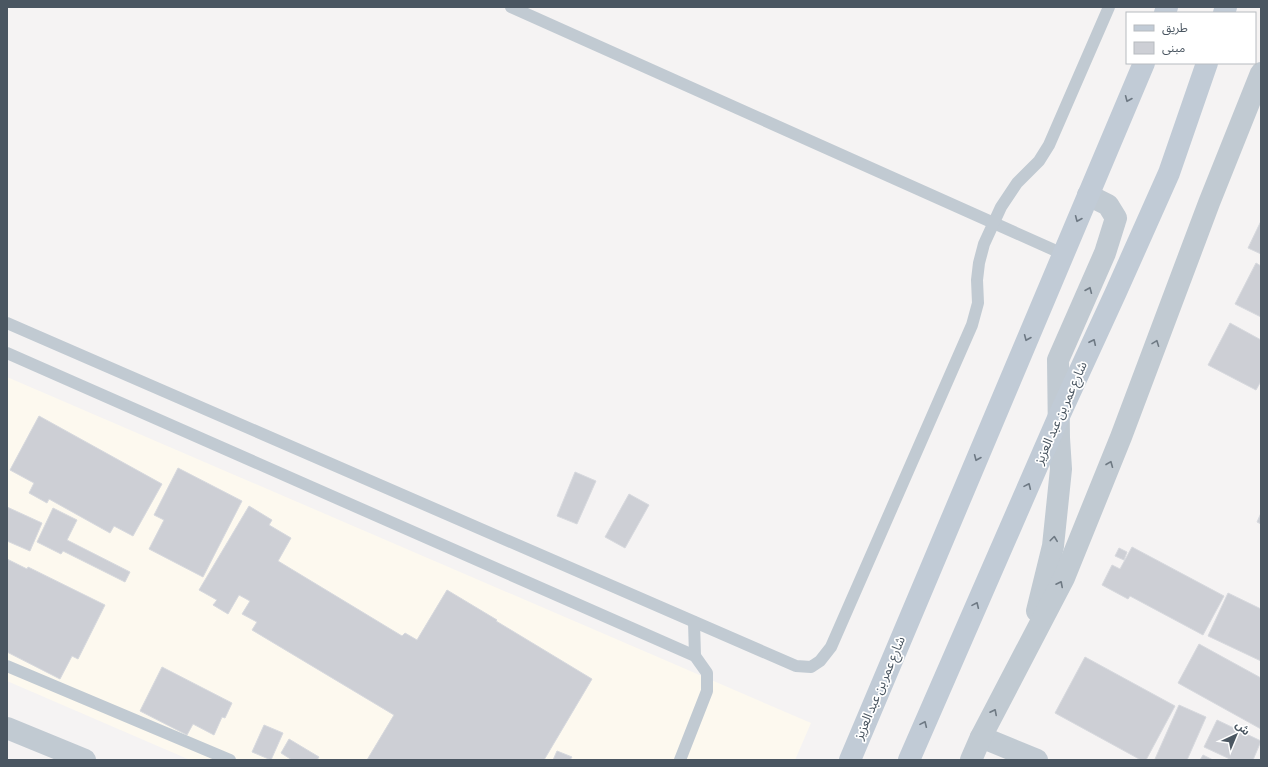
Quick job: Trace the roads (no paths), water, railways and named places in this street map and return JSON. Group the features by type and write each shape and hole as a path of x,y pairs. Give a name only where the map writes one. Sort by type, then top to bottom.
{"main road":[{"name":"شارع عمر بن عبد العزيز","path":"850,760 1144,64"},
{"name":"شارع عمر بن عبد العزيز","path":"909,760 1059,416 1169,173 1207,64"}],"street":[{"path":"971,760 981,737 1064,578 1115,452 1209,203 1253,117 1261,73"},
{"path":"1029,645 1053,546 1061,469 1058,360 1105,253 1116,218 1108,205 1088,195"},
{"path":"7,728 85,760"},
{"path":"981,737 1036,760"}],"lane":[{"path":"511,7 1063,254"},
{"path":"7,323 796,666 811,667 820,661 831,647 972,325 978,303 977,280 979,263 984,244 1001,207 1018,183 1039,161 1049,145 1109,7"},
{"path":"7,353 695,656 707,673 707,690 680,760"},
{"path":"694,622 695,656"},
{"path":"7,666 230,760"}]}
